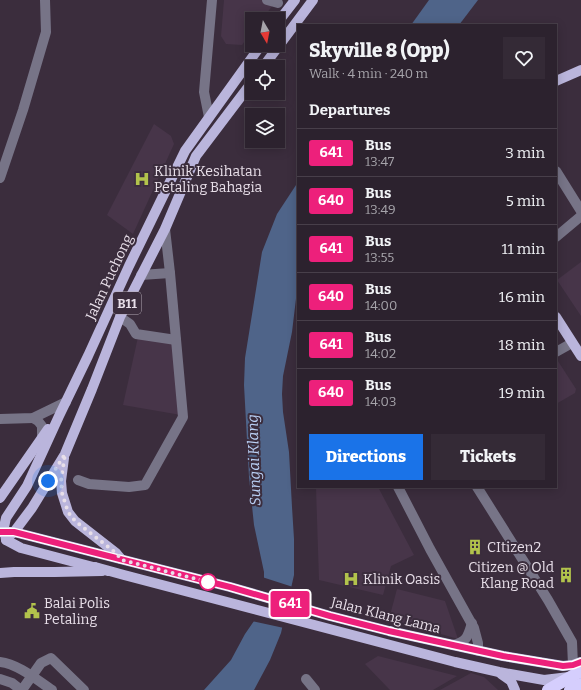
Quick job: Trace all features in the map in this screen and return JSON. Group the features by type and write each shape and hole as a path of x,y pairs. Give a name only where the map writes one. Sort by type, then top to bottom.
{"highway":[{"path":"548,690 579,673"},
{"path":"570,690 579,673"}],"main road":[{"path":"285,13 295,0"},
{"path":"268,60 313,0"},
{"name":"Jalan Puchong","path":"5,536 4,527 6,518 27,486 126,273 186,151 256,52"},
{"path":"557,81 581,70"},
{"name":"Jalan Puchong","path":"5,536 32,508 65,454 120,317 165,229 196,156 245,91"},
{"path":"557,319 581,356"},
{"path":"0,498 42,437 59,416"},
{"path":"65,454 61,481 62,493 68,512 75,521 116,553 122,560"},
{"name":"Jalan Klang Lama","path":"5,536 122,560 233,588 330,616 389,631 478,651 563,666 579,673"},
{"name":"Jalan Klang Lama","path":"5,536 21,548 455,662 544,680 579,673"},
{"path":"0,573 108,571"},
{"path":"454,645 478,655 566,672 579,673 575,690"},
{"path":"499,672 511,681 515,690"}],"street":[{"path":"0,178 23,110 46,32 45,0"},
{"path":"209,117 204,92 212,0"},
{"path":"267,0 278,3"},
{"path":"557,173 581,211"},
{"path":"557,236 581,216"},
{"path":"78,480 89,484 129,487 145,485 183,417 165,229"},
{"path":"141,275 170,273"},
{"path":"120,317 130,324 136,334 176,340"},
{"path":"557,351 572,342"},
{"path":"0,419 33,418 66,402"},
{"path":"33,418 42,426 42,437"},
{"path":"399,488 430,549 474,628 477,635 478,651"},
{"path":"478,488 548,600 572,642 579,673"},
{"path":"454,645 460,644 465,640 472,624"},
{"path":"0,679 12,683 21,690 42,663 51,658 84,690"},
{"path":"0,662 12,665 52,690"},
{"path":"306,679 315,690"}],"shaded area":[{"path":"224,0 277,0 268,12 245,12 245,41 242,45 226,44 221,36"},
{"name":"Klinik Kesihatan Petaling Bahagia","path":"154,124 171,136 174,144 133,234 107,215"},
{"path":"581,262 581,316 557,280"},
{"path":"138,337 174,342 181,415 123,405"},
{"path":"557,360 576,389 575,393 557,403"},
{"path":"316,488 379,488 414,555 391,566 383,595 319,580"},
{"path":"397,589 445,601 458,639 389,619"},
{"path":"378,656 457,676 433,690 390,690 365,664"},
{"path":"471,673 484,677 498,690 440,690"}],"water":[{"path":"429,0 478,0 460,24 412,24"},
{"name":"Sungai Klang","path":"297,184 297,290 292,332 283,376 282,394 289,452 294,539 294,575 281,633 270,660 254,690 204,690 231,660 254,621 264,584 264,572 254,525 249,477 244,385 245,358 262,252 277,214"}],"pier":[{"path":"262,577 293,587 284,628 252,621 258,601"}],"bus line":[{"name":"641","path":"0,532 14,532 230,587 330,616 389,631 483,652 563,666 581,662"}],"place":[{"name":"Klinik Kesihatan Petaling Bahagia","path":"142,179"},
{"name":"CItizen2","path":"475,547"},
{"name":"Citizen @ Old Klang Road","path":"566,575"},
{"name":"Klinik Oasis","path":"351,579"},
{"name":"Balai Polis Petaling","path":"32,611"}],"route":[{"path":"48,481 65,454 61,481 62,493 68,512 75,521 116,553 122,560 208,582"}]}
